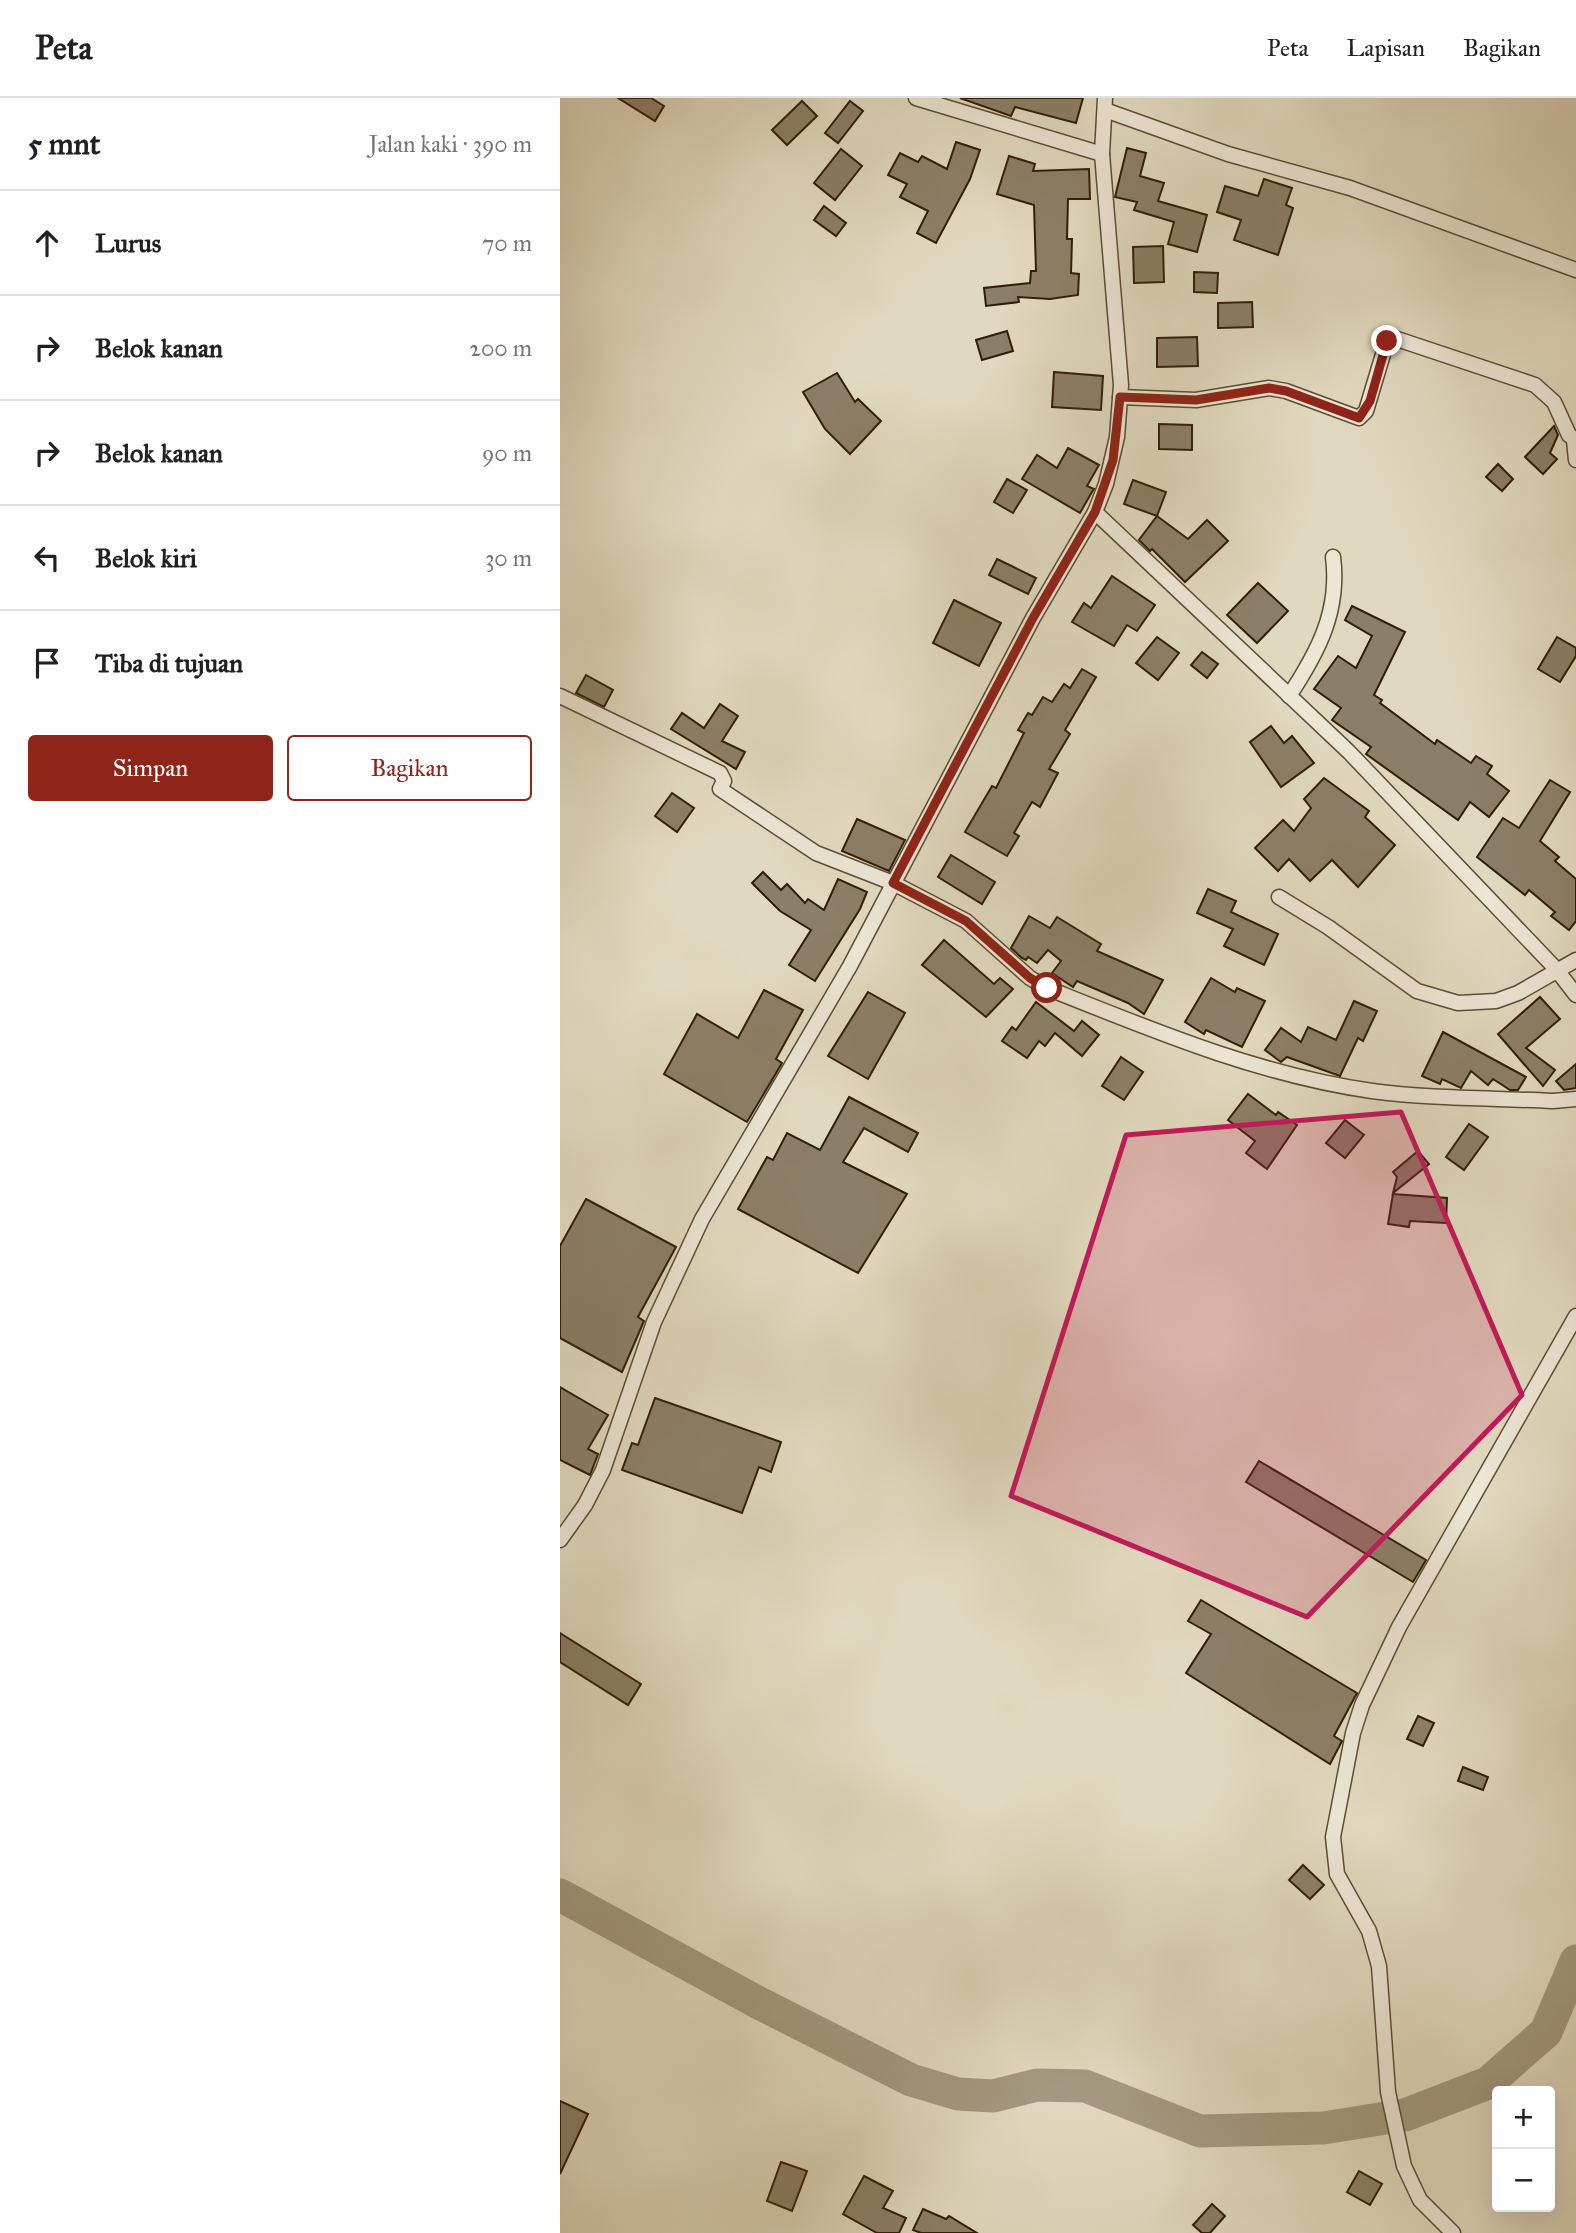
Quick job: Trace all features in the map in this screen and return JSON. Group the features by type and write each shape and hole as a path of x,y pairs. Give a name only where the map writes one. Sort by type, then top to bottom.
{"street":[{"path":"916,98 1102,154"},
{"path":"560,1540 585,1505 603,1470 654,1322 702,1219 814,1031 1033,618 1095,512 1113,460 1120,397 1121,355 1102,154 1105,104 1228,154 1350,188 1576,270"},
{"path":"1120,397 1196,400 1269,388 1286,391 1359,418 1366,411 1391,337 1535,385 1554,402 1565,427 1575,440 1576,460"},
{"path":"1095,512 1349,752 1556,970 1576,995"},
{"path":"1289,696 1326,632 1336,578 1333,557"},
{"path":"560,696 720,773 724,781 720,789 816,853 893,883 966,921 1030,978 1047,988 1180,1041 1293,1074 1374,1091 1553,1101 1576,1099"},
{"path":"1279,898 1328,927 1417,991 1440,999 1467,1003 1496,1001 1518,993 1576,960"},
{"path":"1452,2233 1420,2200 1404,2166 1388,2092 1379,1966 1368,1931 1347,1898 1333,1860 1333,1837 1353,1733 1362,1705 1399,1627 1576,1316"}],"highlighted area":[{"path":"1401,1112 1522,1395 1307,1617 1011,1496 1126,1135"}],"building":[{"path":"618,98 651,98 664,106 655,121"},
{"path":"960,98 1083,98 1076,123 1015,107 1011,116"},
{"path":"802,101 817,116 787,145 772,130"},
{"path":"850,101 863,111 838,143 825,133"},
{"path":"956,142 980,150 970,179 936,243 917,233 928,211 900,197 907,184 888,175 900,153 918,162 922,156 947,169"},
{"path":"1127,148 1146,153 1140,176 1164,183 1158,201 1207,215 1197,252 1168,244 1174,222 1134,210 1137,202 1115,197"},
{"path":"841,149 862,166 835,200 814,183"},
{"path":"1009,156 1035,164 1033,171 1089,169 1090,199 1068,199 1067,239 1072,239 1071,273 1079,274 1078,295 1050,299 1018,297 1019,302 986,306 984,288 1030,283 1031,271 1036,271 1034,205 997,194"},
{"path":"1264,179 1292,188 1286,205 1293,208 1278,255 1234,240 1241,220 1217,212 1225,186 1258,196"},
{"path":"824,206 846,223 836,236 814,220"},
{"path":"1163,246 1164,282 1134,283 1133,247"},
{"path":"1194,272 1218,273 1217,293 1194,292"},
{"path":"1252,302 1253,327 1218,328 1218,303"},
{"path":"1007,331 1013,351 982,360 976,340"},
{"path":"1197,337 1198,366 1157,367 1157,338"},
{"path":"1054,372 1103,376 1101,410 1052,407"},
{"path":"837,373 855,402 858,399 881,421 850,454 825,429 803,392"},
{"path":"1159,424 1192,425 1192,450 1159,449"},
{"path":"1554,426 1558,435 1550,453 1557,459 1543,474 1525,457"},
{"path":"1068,448 1099,465 1087,486 1094,489 1080,513 1022,479 1037,455 1057,468"},
{"path":"1498,464 1513,479 1502,491 1486,477"},
{"path":"1007,479 1027,490 1013,513 994,502"},
{"path":"1133,480 1166,492 1157,516 1124,504"},
{"path":"1157,516 1188,539 1207,520 1228,541 1185,582 1152,549 1150,551 1139,540"},
{"path":"997,559 1036,578 1028,594 989,575"},
{"path":"1112,576 1155,605 1137,631 1127,625 1114,646 1072,622 1084,603 1091,608"},
{"path":"1258,583 1288,611 1257,643 1227,615"},
{"path":"954,600 1001,623 979,666 933,643"},
{"path":"1352,606 1405,632 1374,695 1382,700 1380,703 1435,744 1437,740 1471,763 1476,756 1492,766 1487,774 1509,791 1489,817 1470,802 1458,820 1366,754 1371,747 1332,720 1341,708 1314,689 1338,656 1356,668 1372,636 1345,620"},
{"path":"1157,637 1179,653 1158,680 1136,663"},
{"path":"1557,637 1576,648 1576,656 1560,682 1538,669"},
{"path":"1202,652 1218,664 1207,678 1191,665"},
{"path":"1082,669 1096,677 1065,730 1070,734 1049,769 1058,773 1040,807 1032,802 1014,833 1019,836 1007,856 965,832 992,786 996,788 1024,733 1018,730 1028,713 1032,715 1043,697 1052,702 1064,684 1070,688"},
{"path":"586,675 613,690 604,707 576,693"},
{"path":"720,704 738,716 722,741 745,752 736,769 671,729 682,713 704,728"},
{"path":"1271,726 1284,743 1292,736 1314,763 1281,787 1250,742"},
{"path":"1324,778 1369,811 1365,817 1395,845 1358,887 1332,860 1310,881 1289,859 1278,871 1255,848 1283,820 1294,831 1311,808 1304,799"},
{"path":"1550,780 1570,792 1540,841 1559,857 1555,861 1576,879 1576,921 1569,930 1551,916 1555,912 1529,890 1525,895 1477,857 1503,818 1519,828"},
{"path":"672,793 694,808 677,832 655,816"},
{"path":"857,819 905,840 889,871 842,851"},
{"path":"951,855 995,882 982,904 938,877"},
{"path":"763,872 781,890 787,884 805,903 808,899 824,910 838,879 867,892 860,909 815,981 789,965 811,930 780,911 752,883"},
{"path":"1208,889 1236,901 1231,912 1278,934 1264,965 1224,946 1233,929 1197,913"},
{"path":"1029,916 1050,928 1057,917 1101,944 1097,951 1163,980 1144,1014 1128,1003 1077,981 1073,987 1052,973 1061,961 1048,950 1037,963 1028,957 1026,960 1022,958 1011,948"},
{"path":"944,940 994,984 1000,978 1013,989 986,1017 922,965"},
{"path":"1211,978 1235,992 1237,988 1265,1001 1242,1047 1206,1030 1204,1034 1185,1022"},
{"path":"764,990 803,1010 776,1059 782,1063 747,1122 664,1074 697,1014 738,1038"},
{"path":"868,992 905,1013 868,1079 828,1056"},
{"path":"1540,997 1560,1019 1526,1048 1555,1070 1543,1086 1498,1034"},
{"path":"1354,1001 1377,1011 1363,1041 1358,1038 1340,1076 1287,1057 1281,1062 1265,1050 1281,1028 1301,1042 1308,1027 1336,1040"},
{"path":"1036,1002 1074,1031 1082,1021 1099,1035 1082,1056 1055,1033 1045,1046 1039,1041 1027,1058 1002,1041 1012,1027 1016,1030"},
{"path":"1443,1032 1526,1077 1518,1090 1510,1090 1493,1079 1488,1085 1471,1071 1461,1088 1442,1079 1440,1084 1422,1076"},
{"path":"1121,1057 1143,1072 1124,1100 1102,1086"},
{"path":"1576,1064 1576,1088 1564,1090 1556,1081"},
{"path":"1248,1094 1276,1115 1278,1112 1297,1125 1267,1169 1246,1153 1255,1141 1228,1120"},
{"path":"849,1097 918,1133 908,1152 864,1128 843,1162 907,1194 858,1273 738,1209 767,1157 773,1160 787,1133 820,1150"},
{"path":"1345,1120 1364,1135 1345,1158 1326,1143"},
{"path":"1469,1124 1488,1137 1464,1170 1446,1157"},
{"path":"1418,1151 1429,1164 1393,1193 1397,1177 1393,1172"},
{"path":"1393,1194 1447,1198 1446,1223 1410,1221 1409,1227 1388,1224"},
{"path":"586,1199 676,1247 638,1317 644,1321 622,1372 560,1338 560,1246"},
{"path":"560,1387 608,1415 588,1449 598,1454 590,1475 560,1460"},
{"path":"655,1398 781,1442 771,1472 759,1467 742,1513 622,1470 632,1443 638,1445"},
{"path":"1259,1461 1426,1560 1413,1582 1246,1482"},
{"path":"1201,1600 1357,1693 1334,1736 1342,1741 1330,1764 1186,1673 1211,1634 1188,1621"},
{"path":"560,1633 641,1684 628,1705 560,1662"},
{"path":"1418,1716 1434,1723 1423,1746 1407,1739"},
{"path":"1463,1767 1488,1777 1483,1790 1458,1781"},
{"path":"1303,1865 1324,1885 1310,1899 1289,1880"},
{"path":"560,2101 588,2114 560,2174"},
{"path":"781,2162 807,2171 792,2211 767,2201"},
{"path":"1359,2171 1382,2184 1370,2205 1347,2192"},
{"path":"864,2176 893,2191 883,2208 906,2218 899,2233 877,2233 843,2214"},
{"path":"1212,2204 1225,2216 1210,2233 1202,2233 1193,2225"},
{"path":"923,2209 946,2219 949,2216 977,2233 921,2233 913,2230"}],"waterway":[{"path":"560,1895 759,2003 911,2080 958,2094 993,2096 1037,2085 1085,2086 1200,2131 1323,2128 1405,2115 1488,2083 1546,2032 1576,1961"}],"route":[{"path":"1047,988 1030,978 978,929 953,913 893,883 1033,618 1095,512 1113,460 1120,397 1196,400 1269,388 1286,391 1359,418 1363,416 1370,401 1387,341"}]}
